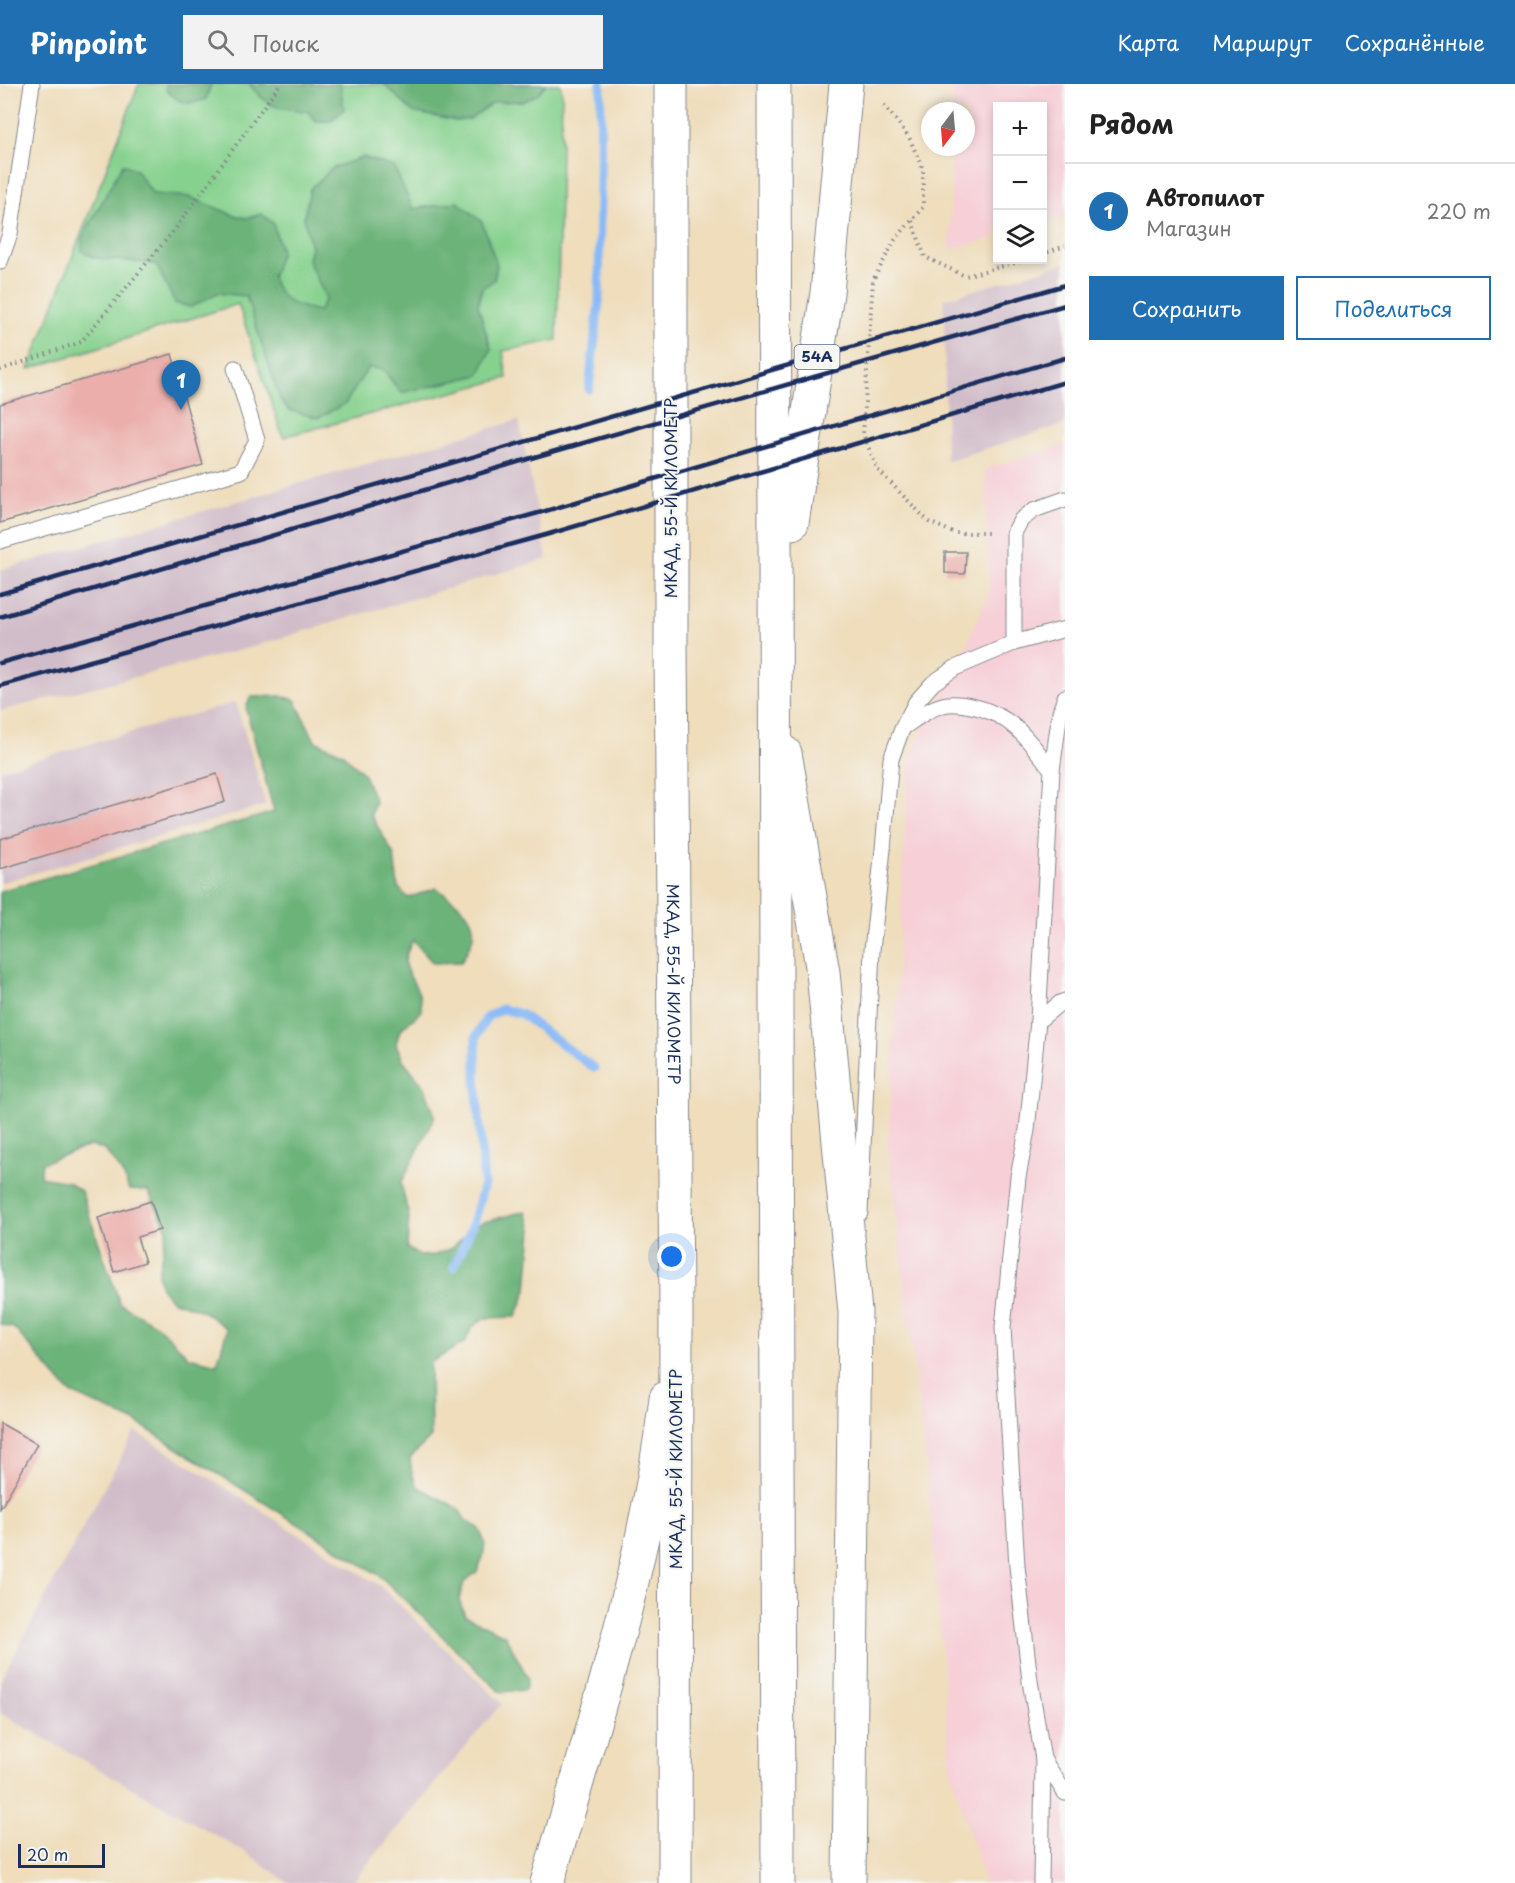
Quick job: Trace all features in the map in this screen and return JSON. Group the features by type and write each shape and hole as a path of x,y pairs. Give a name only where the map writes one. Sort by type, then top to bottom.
{"main road":[{"name":"МКАД, 55-Й КИЛОМЕТР","path":"671,84 671,657 676,1310 675,1883"},
{"path":"774,84 778,1883"},
{"name":"54А","path":"777,628 827,293 846,84"},
{"path":"777,708 823,972 855,1312 850,1881"},
{"path":"547,1883 616,1645 645,1520 664,1413 676,1310"}],"lane":[{"path":"0,262 10,234 32,84"},
{"path":"0,541 241,471 258,440 235,368"},
{"path":"1014,643 1014,533 1021,520 1034,510 1065,499"},
{"path":"855,1312 872,950 884,849 891,759 902,729 916,702 933,684 955,668 1014,643 1065,629"},
{"path":"1041,1883 1043,1759 1030,1681 1017,1566 1004,1328 1018,1177 1028,1130 1038,1022 1052,770 1060,712 1065,697"},
{"path":"902,729 928,711 947,704 963,704 981,708 1003,717 1024,735 1052,770"},
{"path":"1038,1022 1065,1001"},
{"path":"1043,1759 1065,1792"}],"path":[{"path":"0,370 81,342 176,228 280,84"},
{"path":"884,105 909,136 923,170 923,207 895,240 873,280 863,434 878,470 929,522 955,533 1014,533"},
{"path":"912,220 926,257 964,276 1010,264"},
{"path":"1047,252 1065,246"}],"shaded area":[{"path":"953,84 1065,84 1065,218 1047,223 1047,102 993,102 993,238 950,250 952,156 975,156 975,102 953,102"},
{"path":"1065,263 1065,424 946,461 944,299"},
{"path":"519,420 547,559 241,650 0,711 0,570"},
{"path":"1065,444 1065,1883 985,1883 951,1771 928,1481 888,1148 909,757 961,658 989,593 985,469"},
{"path":"236,702 266,805 0,883 0,770"},
{"path":"135,1431 379,1585 502,1703 352,1883 289,1883 245,1852 0,1713 0,1681"}],"green space":[{"path":"139,84 560,84 562,95 557,340 503,351 507,378 283,437 238,304 29,369"},
{"path":"167,84 211,84 206,99 189,103 180,101 171,95 166,90"},
{"path":"249,84 340,84 344,109 331,121 316,121 307,111 281,108 268,103"},
{"path":"384,84 546,84 537,95 524,101 494,102 470,119 456,121 413,112"},
{"path":"363,157 394,167 413,209 458,202 482,222 497,265 494,280 482,288 478,305 491,349 479,375 401,393 383,369 368,368 345,404 318,418 289,410 280,399 246,296 217,293 191,307 175,303 156,264 95,258 82,251 82,238 123,164 136,170 153,194 190,197 233,215 247,218 261,214 273,223 281,251 272,278 276,287 280,294 290,302 319,311 326,298 308,260 311,247 304,218 310,189 333,168"},
{"path":"281,696 295,700 315,741 342,753 363,773 375,801 371,815 394,855 398,887 408,898 436,888 462,907 473,927 471,942 461,962 433,963 413,940 405,958 405,965 420,997 422,1011 400,1030 396,1044 403,1060 425,1087 435,1116 401,1184 409,1216 407,1248 420,1256 435,1255 450,1249 480,1223 526,1211 532,1229 527,1290 516,1317 485,1318 472,1327 465,1342 430,1363 431,1437 410,1458 412,1474 418,1487 458,1508 466,1521 479,1528 485,1543 483,1557 477,1572 464,1582 459,1600 465,1616 505,1635 528,1678 525,1690 500,1692 379,1575 136,1422 69,1392 14,1328 0,1324 0,891 274,812 246,709 250,697","holes":["90,1146 105,1150 124,1176 129,1190 148,1191 167,1229 158,1274 161,1288 171,1300 203,1311 227,1329 217,1364 189,1357 158,1326 120,1304 81,1191 68,1182 40,1177 42,1163"]}],"building":[{"path":"172,354 203,465 0,523 0,404"},
{"path":"945,552 966,552 965,574 945,573"},
{"path":"217,774 225,802 0,869 0,839"},
{"path":"151,1201 160,1230 137,1237 145,1262 114,1272 98,1218"},
{"path":"0,1423 37,1444 0,1509"}],"waterway":[{"path":"589,389 599,302 601,84"},
{"path":"454,1267 472,1227 484,1184 476,1078 476,1037 487,1017 502,1009 521,1014 594,1068"}],"railway":[{"path":"0,594 1065,285"},
{"path":"0,617 538,456 1065,305"},
{"path":"0,663 542,512 1065,358"},
{"path":"0,686 549,534 1065,382"}],"place":[{"name":"Автопилот","path":"181,410"}]}
